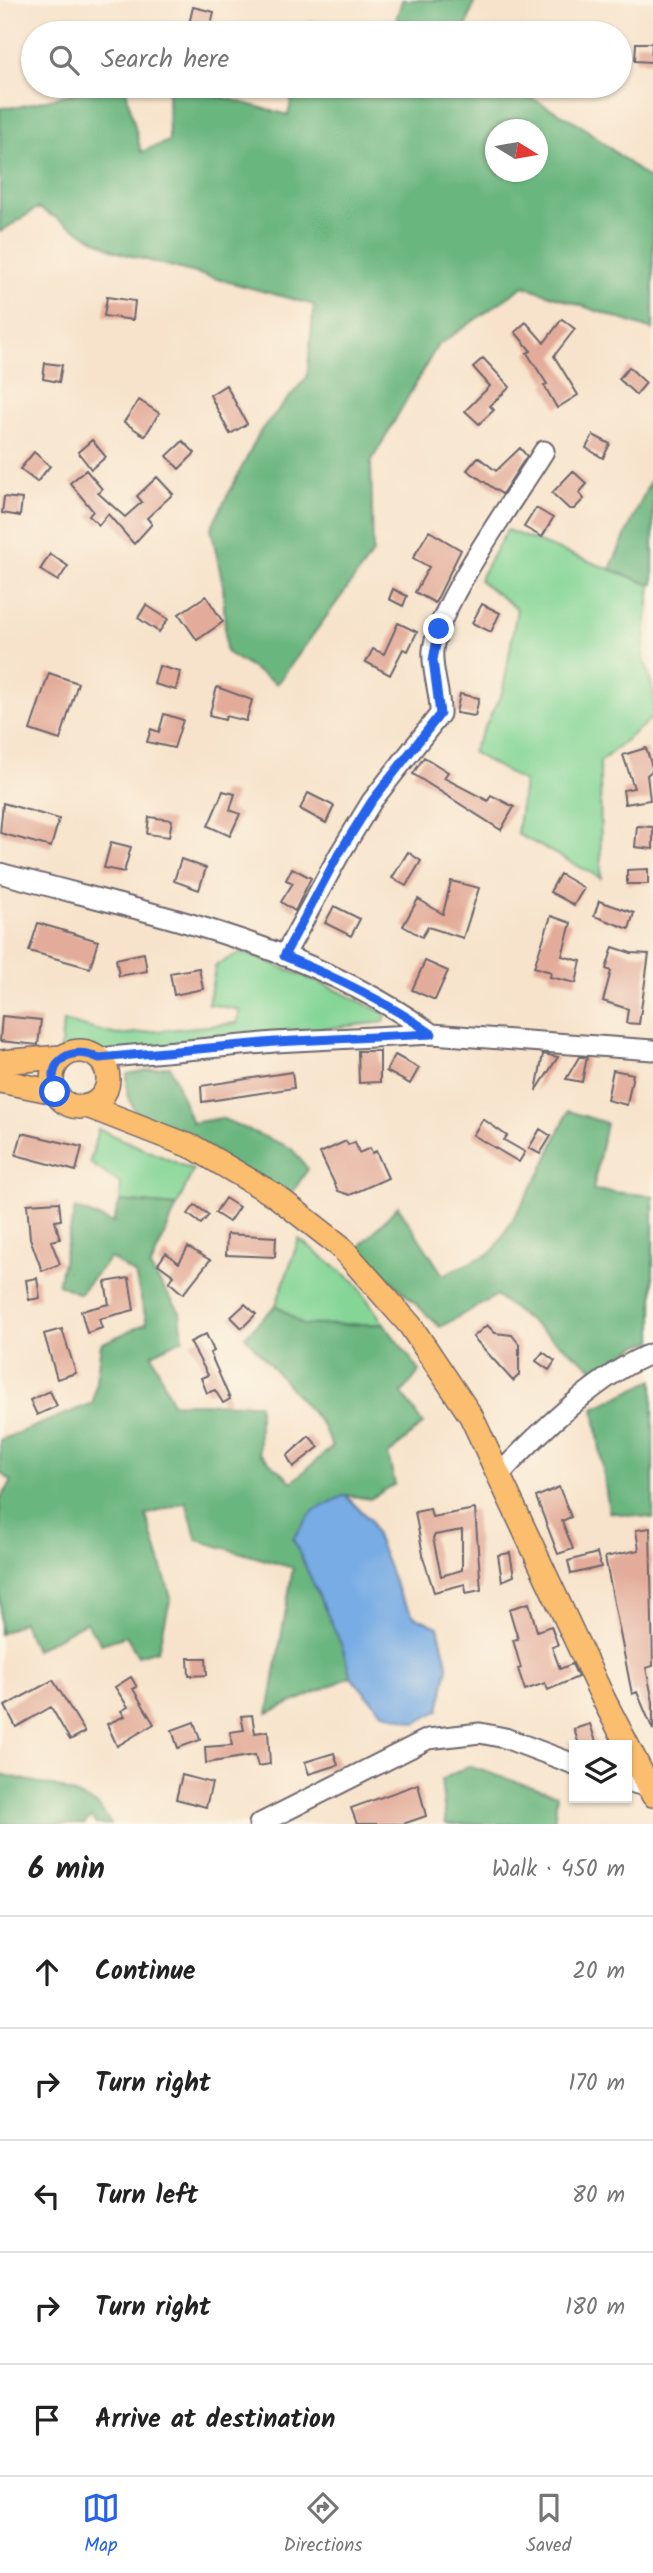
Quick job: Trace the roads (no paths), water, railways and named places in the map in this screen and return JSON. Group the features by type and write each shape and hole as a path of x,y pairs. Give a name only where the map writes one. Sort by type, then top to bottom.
{"main road":[{"path":"0,1062 88,1052 99,1058 107,1068 109,1080 99,1100 87,1106 75,1107 63,1101 55,1092 52,1079 54,1067 61,1057"},
{"path":"0,1081 55,1092"},
{"path":"87,1106 195,1149 236,1170 308,1218 332,1239 402,1315 471,1416 643,1788"}],"street":[{"path":"284,956 338,855 372,801 440,714 433,660 439,629 455,596 544,451"},
{"path":"0,873 185,920 284,956 372,997 432,1034"},
{"path":"99,1058 275,1042 432,1034 653,1050"},
{"path":"498,1476 564,1414 617,1371 653,1353"},
{"path":"259,1824 428,1738 480,1733 505,1738 569,1762"}],"water":[{"path":"345,1495 370,1520 400,1596 414,1616 438,1627 448,1667 439,1710 416,1723 382,1712 351,1677 342,1646 293,1539 313,1511"}]}
